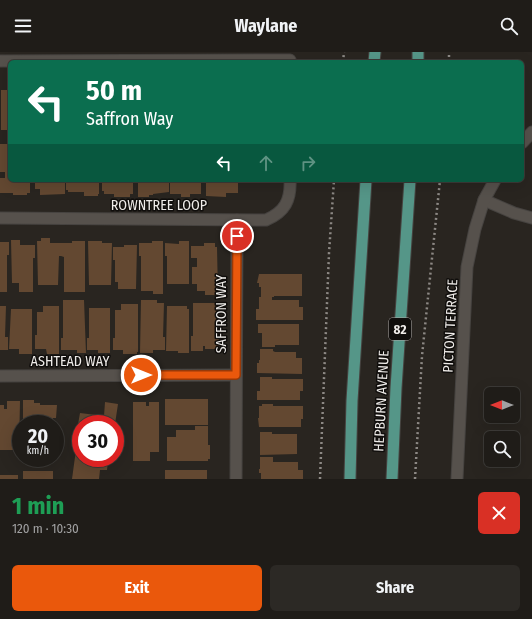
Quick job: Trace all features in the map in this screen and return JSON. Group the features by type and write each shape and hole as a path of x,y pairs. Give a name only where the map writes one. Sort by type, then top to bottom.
{"main road":[{"name":"HEPBURN AVENUE","path":"350,479 352,401 366,182"},
{"name":"HEPBURN AVENUE","path":"392,479 396,388 410,182"}],"street":[{"path":"97,60 290,58"},
{"path":"524,141 532,132"},
{"name":"ROWNTREE LOOP","path":"0,218 266,220 275,216 284,207 289,196 290,182"},
{"name":"PICTON TERRACE","path":"457,479 467,267 475,229 484,200 494,182"},
{"path":"484,200 532,218"},
{"name":"SAFFRON WAY","path":"236,479 237,220"},
{"name":"ASHTEAD WAY","path":"0,376 236,375"}],"path":[{"path":"320,479 328,253 334,182"},
{"path":"415,479 422,356 440,182"}],"building":[{"path":"1,90 8,90 8,130 1,130"},
{"path":"0,144 8,144 8,182 30,182 30,193 27,193 27,195 13,195 13,193 0,193 0,178 5,178 5,172 0,172"},
{"path":"35,182 65,182 65,194 40,195 40,189 35,189"},
{"path":"66,182 99,182 98,196 84,196 84,192 68,192 68,190 66,190"},
{"path":"102,182 133,182 133,194 130,194 130,197 114,197 114,194 104,194 104,191 102,191"},
{"path":"138,182 169,182 169,192 149,195 149,197 138,197"},
{"path":"170,182 201,182 201,194 190,194 190,197 181,197 181,194 170,194"},
{"path":"206,182 238,182 238,193 226,193 226,197 206,196"},
{"path":"41,238 50,238 50,243 72,243 72,241 85,241 85,292 64,292 64,257 61,256 59,256 58,285 38,285 37,241 41,241"},
{"path":"11,240 20,240 20,245 35,245 35,258 33,258 33,292 19,292 19,283 12,283"},
{"path":"88,241 112,243 111,285 89,285"},
{"path":"152,241 163,241 163,294 153,294 153,291 141,291 141,256 139,256 139,243 152,243"},
{"path":"179,241 189,241 189,284 167,284 167,256 165,256 165,243 179,244"},
{"path":"0,242 9,242 9,255 7,255 7,292 0,292"},
{"path":"204,243 215,243 215,247 217,247 218,295 205,295 205,291 197,291 197,284 192,284 192,267 197,267 197,258 191,258 191,246 204,246"},
{"path":"124,245 137,245 136,289 118,289 118,282 115,282 115,260 113,260 113,247 124,247"},
{"path":"259,274 302,274 302,296 274,296 272,297 272,300 299,300 299,307 303,307 303,320 256,320 256,309 259,309 259,297 261,297 261,287 259,287 259,283 257,283"},
{"path":"63,300 84,300 86,353 77,353 77,350 61,350 61,338 63,338"},
{"path":"141,300 157,300 157,303 164,303 163,337 165,337 165,350 153,350 153,353 140,353"},
{"path":"193,303 219,303 219,346 216,346 216,349 205,349 205,346 203,346 203,351 191,351 191,336 193,336"},
{"path":"121,304 138,304 137,354 123,354 123,350 113,350 113,338 115,338 115,310 121,310"},
{"path":"0,306 6,306 5,337 8,337 8,350 0,350"},
{"path":"43,306 59,306 59,354 47,354 46,349 35,349 35,335 37,335 37,312 43,312"},
{"path":"167,306 187,306 187,309 189,309 189,353 166,351"},
{"path":"89,308 110,308 110,353 98,353 98,350 87,350 87,338 89,338"},
{"path":"11,309 32,309 32,354 19,354 19,349 9,349"},
{"path":"258,324 299,324 299,345 275,345 275,347 262,347 262,333 258,333"},
{"path":"260,349 273,349 275,352 296,352 296,358 302,358 302,374 257,373 257,363 259,363 260,360"},
{"path":"260,377 272,377 272,379 303,379 303,391 300,391 300,400 257,400 257,391 260,391"},
{"path":"165,399 208,399 208,425 165,425"},
{"path":"23,400 34,400 34,403 40,403 40,405 57,405 56,415 23,415"},
{"path":"7,401 20,401 20,415 12,415 12,450 0,450 0,405 4,405 4,409 7,409"},
{"path":"105,402 118,404 116,415 104,415"},
{"path":"133,402 146,402 146,406 149,406 149,402 159,402 159,452 150,452 150,461 133,461"},
{"path":"262,404 273,404 273,406 303,406 303,419 301,419 301,427 259,427 259,406 262,406"},
{"path":"80,413 96,415 80,415"},
{"path":"195,426 208,426 210,459 208,459 208,461 167,461 167,437 176,437 176,430 195,430"},
{"path":"260,432 272,432 272,434 297,434 297,454 260,455"},
{"path":"260,457 273,457 273,462 298,462 298,470 303,470 303,479 261,479 261,473 259,473"},
{"path":"74,467 107,467 107,470 100,470 99,479 72,479"},
{"path":"165,470 207,470 207,479 165,479"},
{"path":"23,471 53,471 53,479 23,479"},
{"path":"0,475 18,475 18,479 0,479"}],"route":[{"path":"141,375 236,375 237,236"}]}
